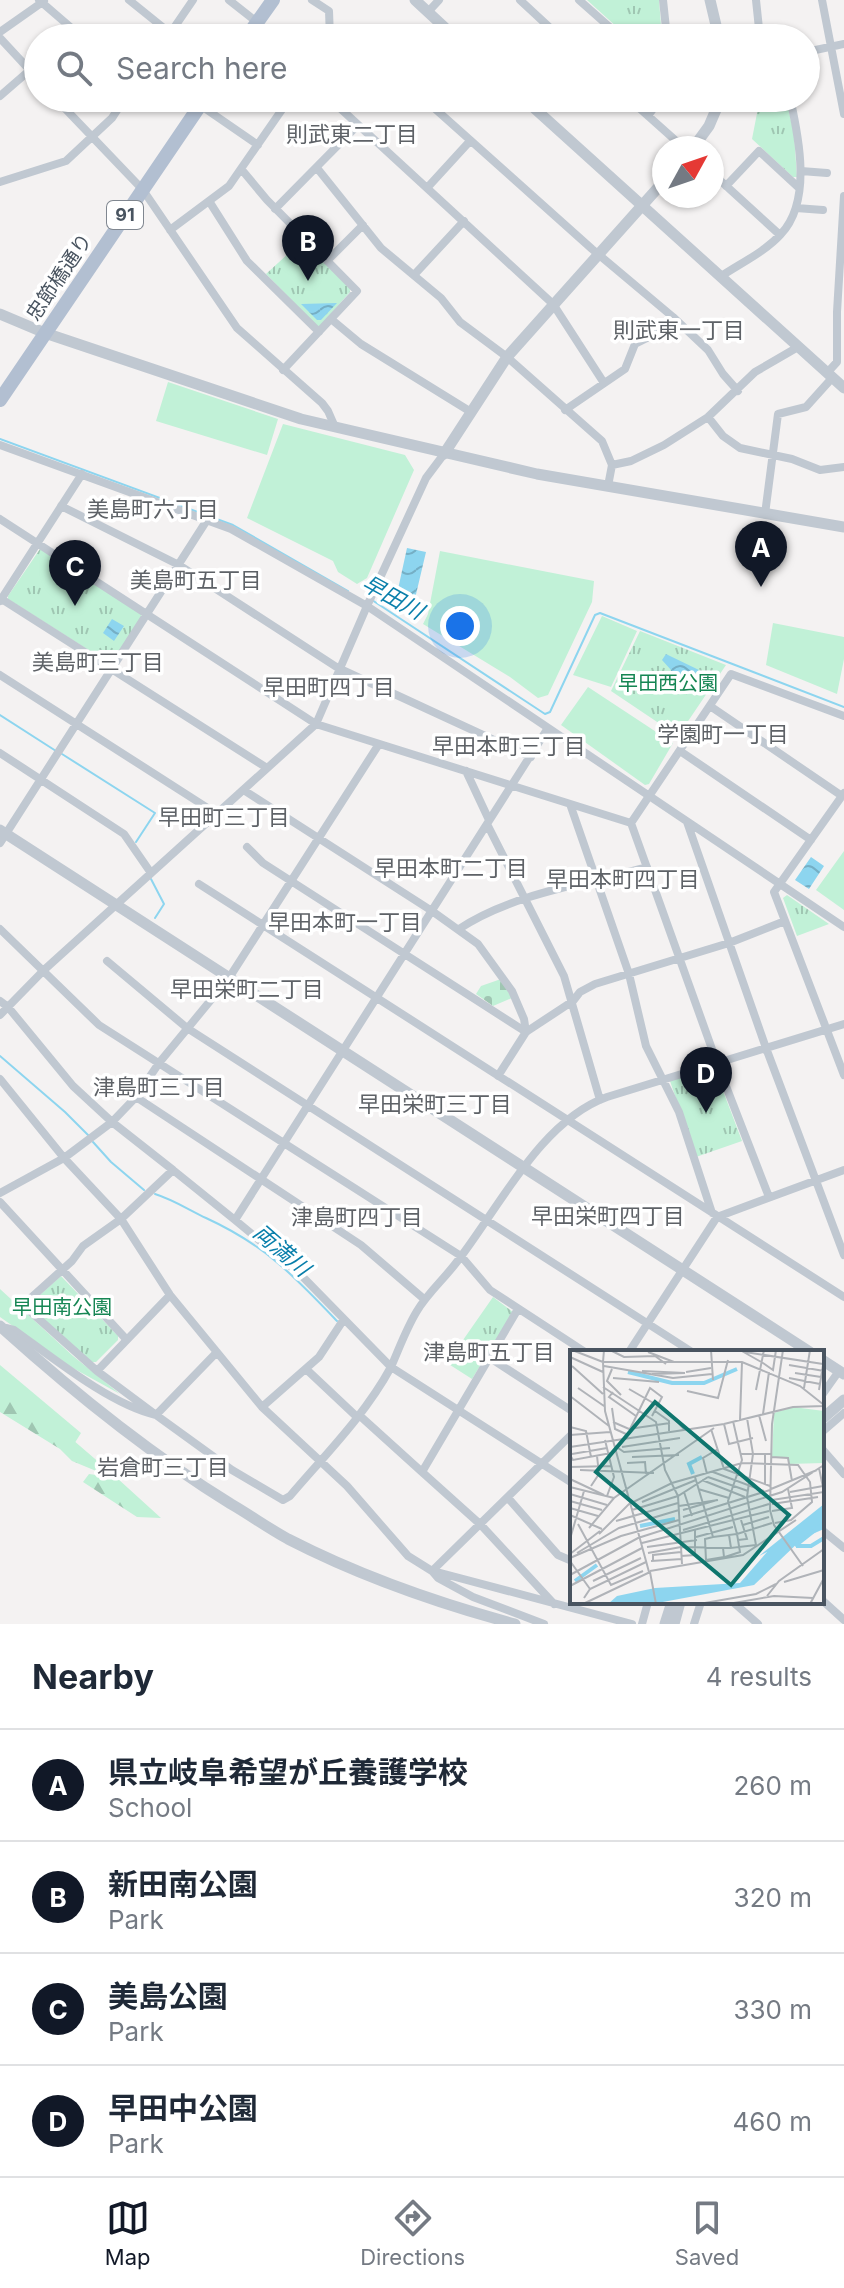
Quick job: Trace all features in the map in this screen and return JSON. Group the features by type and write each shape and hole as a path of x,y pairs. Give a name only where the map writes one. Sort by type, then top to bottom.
{"main road":[{"path":"257,22 273,0"},
{"name":"忠節橋通り","path":"0,400 196,112"}],"street":[{"path":"129,0 156,24"},
{"path":"176,24 193,0"},
{"path":"229,0 257,22"},
{"path":"312,0 329,11 329,24"},
{"path":"415,0 441,24"},
{"path":"428,12 439,0"},
{"path":"520,0 546,24"},
{"path":"579,0 606,24"},
{"path":"663,0 666,24"},
{"path":"710,0 716,24"},
{"path":"756,0 759,24"},
{"path":"822,0 844,114"},
{"path":"24,63 0,35 42,1 67,24"},
{"path":"820,49 844,44"},
{"path":"0,96 24,75"},
{"path":"68,112 143,190 237,328 322,403 335,427"},
{"path":"0,182 66,161 116,112"},
{"path":"216,112 258,145"},
{"path":"170,230 229,186 280,112"},
{"path":"344,112 553,304 604,383"},
{"path":"438,112 597,254 673,317 708,350 738,391"},
{"path":"543,112 844,388"},
{"path":"644,112 670,136"},
{"path":"648,116 651,112"},
{"path":"702,136 715,112"},
{"path":"720,277 780,235 796,208 801,171 793,112"},
{"path":"275,209 358,125"},
{"path":"427,188 470,141"},
{"path":"780,235 726,186 759,151 798,187"},
{"path":"317,168 381,248 441,298 460,322 507,357 602,441 612,465 608,486"},
{"path":"242,170 275,209 357,291 283,370"},
{"path":"801,171 827,173"},
{"path":"0,1015 4,1004 245,791 316,724 338,668 426,478 507,357 652,194"},
{"path":"765,514 778,414 806,407 837,362 844,196"},
{"path":"209,201 247,261 319,332"},
{"path":"796,208 823,210"},
{"path":"414,275 464,221"},
{"path":"327,261 363,225"},
{"path":"0,314 45,333 301,419 444,454 844,527"},
{"path":"565,410 625,369 635,344 649,337 673,317"},
{"path":"331,319 361,344 471,412"},
{"path":"612,465 631,461 664,445 708,417 755,372 798,347"},
{"path":"708,417 723,436 740,448 773,454 820,470 844,467"},
{"path":"0,445 231,529 368,602 548,728 844,927"},
{"path":"82,474 0,599 267,768"},
{"path":"61,506 179,565 338,668 531,757"},
{"path":"0,519 316,724 631,823"},
{"path":"207,520 42,780 2,836 229,978 807,1350"},
{"path":"631,823 731,674 844,716"},
{"path":"0,675 217,814"},
{"path":"710,706 843,794 774,892 844,1075"},
{"path":"235,1220 548,728"},
{"path":"0,1193 64,1158 112,1122 136,1097 159,1063 229,978 379,744"},
{"path":"680,751 811,840"},
{"path":"0,753 124,834 151,873"},
{"path":"466,771 564,976 600,1100"},
{"path":"245,791 478,944 503,976 518,1003 526,1032"},
{"path":"570,804 629,974 646,1046 679,1112 714,1216"},
{"path":"687,821 766,1048 844,1255"},
{"path":"631,823 769,1197"},
{"path":"247,847 263,863 290,881 526,1032"},
{"path":"459,929 483,915 527,899 647,867"},
{"path":"199,884 844,1297"},
{"path":"498,1076 526,1032 573,1001 580,992 595,984 729,943 785,921"},
{"path":"0,929 99,1025 461,1256 490,1290 582,1350"},
{"path":"107,961 187,1028 689,1350"},
{"path":"4,1004 73,1086 112,1122 299,1273 391,1367 570,1482"},
{"path":"173,1170 121,1219 96,1235 62,1271 23,1305 97,1371 232,1470 283,1500 290,1496 380,1388 424,1299 461,1256 542,1145 567,1121 600,1100 844,1024"},
{"path":"0,1079 64,1158 121,1219 170,1295 262,1407 368,1509 408,1556 432,1571 632,1624"},
{"path":"136,1097 361,1245 424,1299"},
{"path":"630,1350 714,1216 844,1170"},
{"path":"0,1202 126,1339"},
{"path":"97,1371 170,1295"},
{"path":"422,1472 518,1309"},
{"path":"262,1407 319,1357 344,1319"},
{"path":"1,1327 14,1330 76,1373 142,1412 156,1415"},
{"path":"1,1327 140,1444 285,1537 374,1578 515,1624"},
{"path":"156,1415 217,1352"},
{"path":"490,1358 570,1410"},
{"path":"824,1361 841,1372 824,1393"},
{"path":"306,1369 481,1525 555,1605"},
{"path":"824,1409 844,1393"},
{"path":"824,1417 844,1400"},
{"path":"824,1430 844,1414"},
{"path":"432,1571 570,1436"},
{"path":"824,1451 844,1474"},
{"path":"508,1498 558,1555 570,1560"},
{"path":"824,1532 844,1548"},
{"path":"432,1571 438,1578 473,1597 544,1624"},
{"path":"824,1602 844,1620"},
{"path":"642,1624 647,1604"},
{"path":"665,1624 671,1604"},
{"path":"674,1624 679,1604"},
{"path":"694,1624 700,1604"},
{"path":"735,1604 758,1624"}],"green space":[{"path":"587,0 659,0 661,24 614,24"},
{"path":"757,112 789,112 797,177 793,177 752,139"},
{"path":"302,241 350,288 350,292 320,326 266,274"},
{"path":"168,382 278,419 267,455 156,421"},
{"path":"283,424 405,455 414,470 367,578 357,584 338,572 333,561 247,518"},
{"path":"40,549 141,614 112,663 8,599"},
{"path":"440,551 594,581 592,602 548,695 538,698 510,677 423,624 428,614"},
{"path":"602,616 637,631 611,687 573,675"},
{"path":"773,623 844,637 844,659 837,694 766,665"},
{"name":"早田西公園","path":"640,631 726,665 678,736 611,691"},
{"path":"588,687 673,743 649,784 645,785 561,725"},
{"path":"844,851 844,910 816,890"},
{"path":"787,895 829,924 797,936 783,898"},
{"path":"501,979 512,998 493,1006 476,994 481,986"},
{"path":"714,1067 742,1141 696,1157 670,1081"},
{"name":"早田南公園","path":"61,1276 118,1336 118,1340 96,1362 92,1362 30,1307"},
{"path":"0,1289 120,1394 71,1367 0,1317"},
{"path":"493,1297 513,1312 472,1379 447,1363"},
{"path":"0,1365 81,1433 71,1449 0,1388"},
{"path":"0,1377 109,1471 101,1473 72,1461 60,1449 0,1412"},
{"path":"89,1474 117,1478 161,1518 137,1517 83,1482"}],"water":[{"path":"337,303 321,320 317,320 301,304"},
{"path":"407,548 426,552 413,607 395,603"},
{"path":"112,619 124,626 114,641 103,633"},
{"path":"666,654 699,670 681,685 670,677 671,670 662,660"},
{"path":"811,857 824,866 809,889 795,880"}],"waterway":[{"name":"早田川","path":"0,439 233,525 348,591"},
{"name":"早田川","path":"372,600 545,714 550,712 595,615 600,613 844,707"},
{"path":"0,715 56,751"},
{"path":"62,754 155,813 136,842"},
{"path":"151,879 164,904 155,918"},
{"name":"両満川","path":"0,1056 88,1135"},
{"name":"両満川","path":"93,1142 144,1190"},
{"name":"両満川","path":"155,1194 227,1228 262,1250 292,1275 337,1321"}],"place":[{"name":"新田南公園","path":"308,281"},
{"name":"県立岐阜希望が丘養護学校","path":"761,587"},
{"name":"美島公園","path":"75,606"},
{"name":"早田中公園","path":"706,1113"}],"district":[{"name":"則武東二丁目","path":"352,134"},
{"name":"則武東一丁目","path":"679,330"},
{"name":"美島町六丁目","path":"153,509"},
{"name":"美島町五丁目","path":"196,580"},
{"name":"美島町三丁目","path":"98,662"},
{"name":"早田町四丁目","path":"329,687"},
{"name":"学園町一丁目","path":"723,734"},
{"name":"早田本町三丁目","path":"509,746"},
{"name":"早田町三丁目","path":"224,817"},
{"name":"早田本町二丁目","path":"451,868"},
{"name":"早田本町四丁目","path":"623,879"},
{"name":"早田本町一丁目","path":"345,922"},
{"name":"早田栄町二丁目","path":"247,989"},
{"name":"津島町三丁目","path":"159,1087"},
{"name":"早田栄町三丁目","path":"435,1104"},
{"name":"早田栄町四丁目","path":"608,1216"},
{"name":"津島町四丁目","path":"357,1217"},
{"name":"津島町五丁目","path":"489,1352"},
{"name":"岩倉町三丁目","path":"163,1467"}]}
